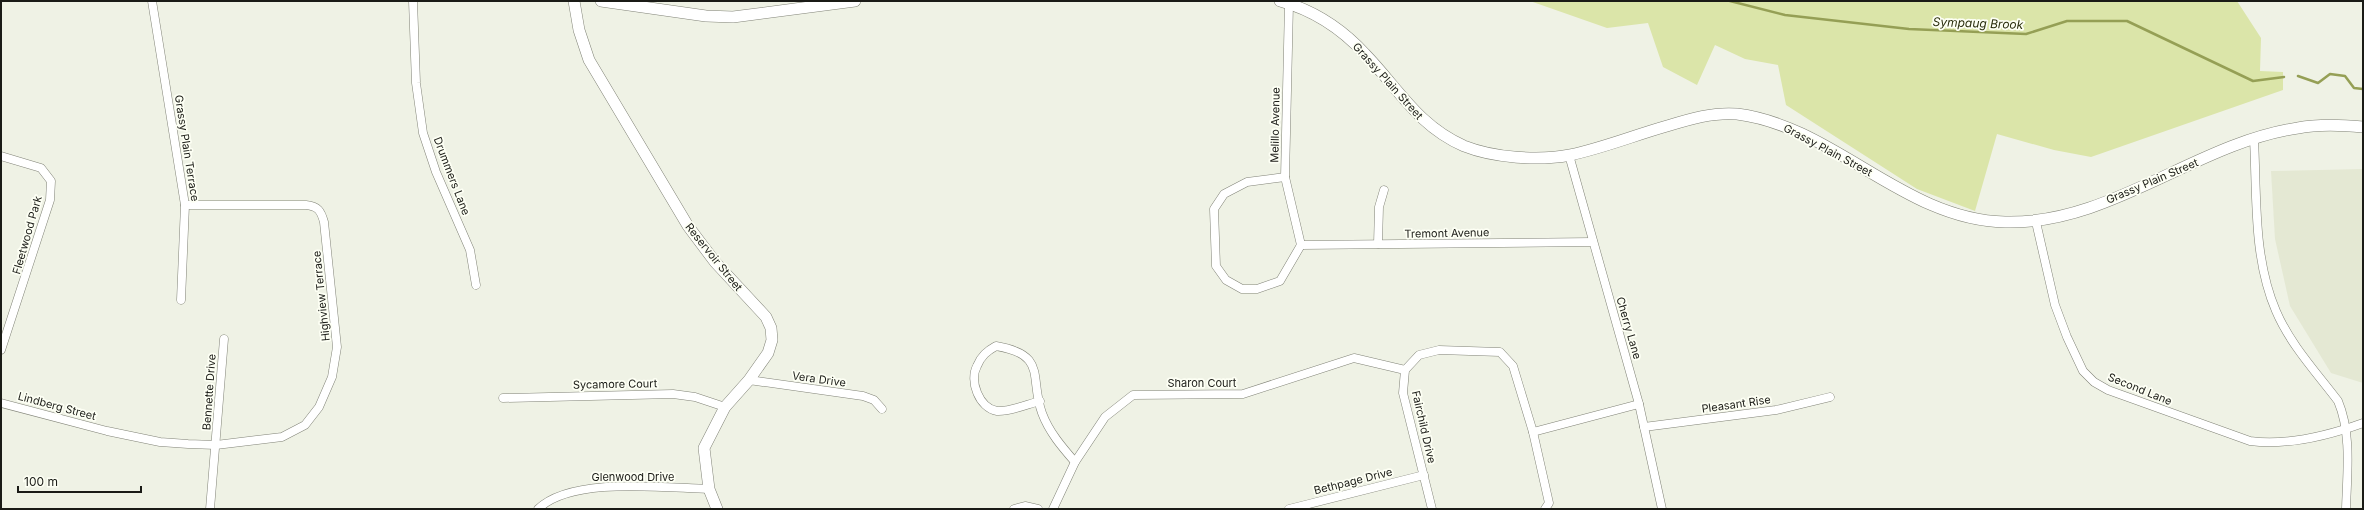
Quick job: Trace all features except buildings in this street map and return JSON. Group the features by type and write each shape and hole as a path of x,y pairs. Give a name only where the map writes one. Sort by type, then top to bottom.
{"main road":[{"name":"Reservoir Street","path":"574,1 579,30 589,60 688,226 715,262 766,317 771,328 772,340 768,353 725,407 704,448 709,489 717,509"},
{"path":"601,1 706,16 733,17 855,1"},
{"name":"Grassy Plain Street","path":"1285,2 1316,15 1342,32 1365,53 1415,113 1440,133 1466,146 1496,155 1526,157 1569,155 1702,116 1737,114 1776,123 1808,137 1907,193 1938,208 1973,218 2002,223 2036,222 2092,206 2254,139 2300,127 2363,127"}],"street":[{"name":"Grassy Plain Terrace","path":"152,1 185,206 181,300"},
{"name":"Drummers Lane","path":"413,1 416,83 423,133 436,172 470,250 476,285"},
{"name":"Melillo Avenue","path":"1285,2 1285,177 1301,245"},
{"path":"2254,139 2260,249 2270,297 2286,330 2338,401 2343,414 2345,430 2346,509"},
{"name":"Cherry Lane","path":"1569,155 1639,404 1662,509"},
{"name":"Fleetwood Park","path":"1,156 40,168 51,181 50,200 1,350"},
{"path":"1285,177 1247,182 1224,194 1214,209 1216,266 1226,280 1242,288 1257,289 1280,281 1301,245"},
{"path":"1378,244 1379,207 1384,190"},
{"name":"Highview Terrace","path":"107,431 160,442 216,445 282,437 304,425 319,407 332,377 337,347 324,222 321,211 314,206 185,206"},
{"name":"Second Lane","path":"2036,222 2055,305 2083,371 2094,382 2108,390 2250,441 2267,443 2290,442 2345,430 2363,423"},
{"name":"Tremont Avenue","path":"1301,245 1593,242"},
{"name":"Bennette Drive","path":"210,509 224,340"},
{"path":"1040,401 998,411 988,407 981,400 975,388 976,367 984,353 996,346 1011,348 1025,356 1034,366 1040,401 1042,413 1057,442 1075,462"},
{"path":"1405,370 1419,355 1439,350 1500,352 1513,366 1533,432 1549,503 1545,509"},
{"name":"Sharon Court","path":"1053,509 1075,462 1105,417 1133,395 1243,394 1354,358 1405,370"},
{"name":"Fairchild Drive","path":"1405,370 1403,394 1432,509"},
{"name":"Vera Drive","path":"748,380 863,396 874,400 882,409"},
{"name":"Sycamore Court","path":"503,398 673,394 695,397 725,407"},
{"name":"Pleasant Rise","path":"1644,427 1776,410 1830,397"},
{"name":"Lindberg Street","path":"1,403 107,431"},
{"path":"1533,432 1639,404"},
{"name":"Bethpage Drive","path":"1289,509 1424,475"},
{"name":"Glenwood Drive","path":"538,509 566,494 594,487 709,489"},
{"path":"1014,509 1025,506 1038,509"}],"shaded area":[{"path":"2363,169 2363,383 2331,373 2290,306 2275,239 2271,171"}],"green space":[{"path":"1530,1 2237,1 2261,38 2260,71 2283,72 2283,90 2091,157 2054,150 1997,134 1975,211 1917,189 1786,105 1778,65 1745,59 1715,45 1697,85 1663,67 1648,23 1607,28"}],"waterway":[{"name":"Sympaug Brook","path":"1730,1 1785,15 1909,29 2026,34 2067,21 2127,21 2253,81 2284,77"},
{"name":"Sympaug Brook","path":"2298,76 2318,83 2330,74 2345,76 2354,88 2363,89"}]}
